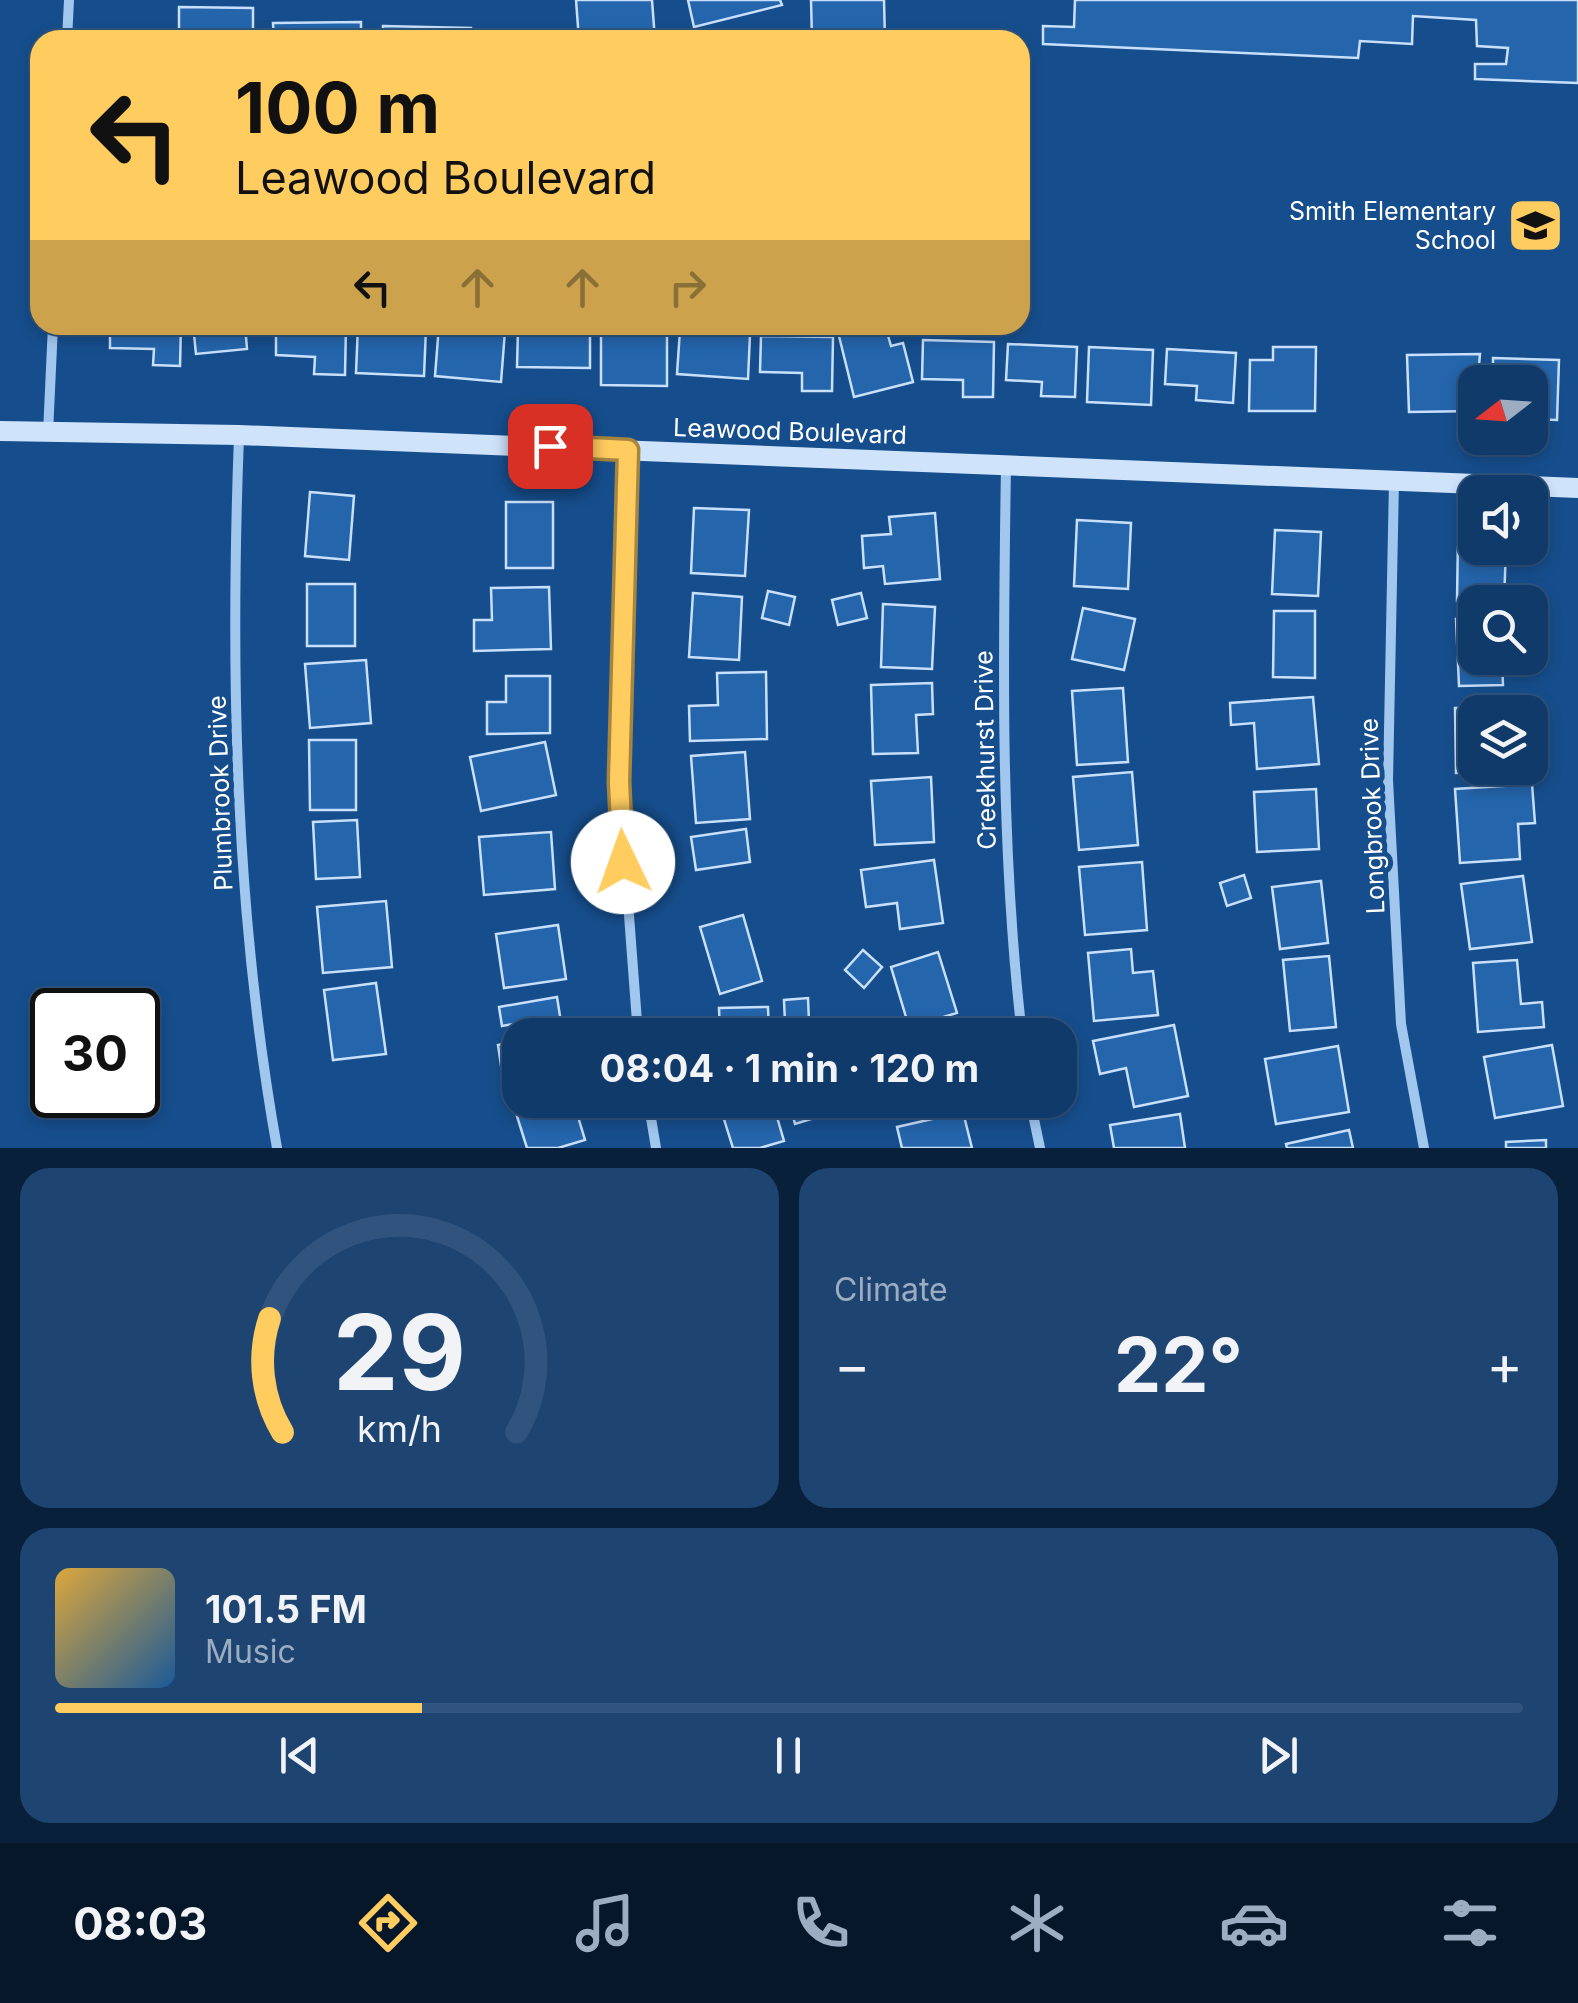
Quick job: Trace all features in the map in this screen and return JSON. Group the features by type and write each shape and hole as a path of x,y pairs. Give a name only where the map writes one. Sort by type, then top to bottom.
{"street":[{"path":"68,30 69,0"},
{"path":"48,433 53,335"},
{"name":"Leawood Boulevard","path":"0,431 239,435 1578,488"},
{"name":"Plumbrook Drive","path":"239,435 234,628 239,825 253,991 277,1148"},
{"path":"628,450 619,782 637,1018"},
{"name":"Creekhurst Drive","path":"1006,464 1004,818 1021,1018"},
{"name":"Longbrook Drive","path":"1394,480 1388,780 1401,1024 1424,1148"},
{"path":"651,1118 656,1148"},
{"path":"1034,1118 1040,1148"}],"building":[{"path":"576,0 652,0 654,30 578,30"},
{"path":"688,0 780,0 782,5 694,27"},
{"path":"811,0 884,0 885,30 812,30"},
{"path":"1075,0 1578,0 1578,83 1475,79 1475,64 1506,64 1508,48 1477,46 1476,20 1413,16 1412,44 1360,41 1358,58 1043,44 1043,26 1074,27"},
{"path":"179,7 253,8 253,30 179,30"},
{"path":"361,22 361,30 273,30 273,23"},
{"path":"383,26 471,28 471,30 383,30"},
{"path":"110,335 181,335 180,366 153,365 154,349 110,348"},
{"path":"194,335 246,335 247,349 196,354"},
{"path":"276,335 346,335 345,375 314,374 315,357 276,355"},
{"path":"358,335 426,335 424,376 356,373"},
{"path":"438,335 505,335 501,382 435,376"},
{"path":"518,335 590,335 590,368 517,367"},
{"path":"601,335 667,335 667,386 601,385"},
{"path":"680,335 750,335 748,379 677,374"},
{"path":"839,335 888,335 891,346 903,343 913,382 854,397"},
{"path":"761,336 833,337 832,391 802,391 802,373 760,372"},
{"path":"923,340 994,342 993,397 963,397 963,380 922,379"},
{"path":"1008,344 1077,347 1075,397 1041,396 1042,382 1006,380"},
{"path":"1089,347 1153,350 1151,405 1087,402"},
{"path":"1273,347 1316,347 1315,411 1249,411 1250,360 1273,360"},
{"path":"1167,349 1236,353 1233,403 1196,400 1197,386 1165,384"},
{"path":"1480,354 1479,365 1458,365 1458,411 1409,412 1407,355"},
{"path":"1493,358 1559,360 1557,420 1548,420 1548,365 1493,365"},
{"path":"310,492 354,496 349,560 305,556"},
{"path":"506,502 553,502 553,568 506,568"},
{"path":"694,508 749,510 745,576 691,573"},
{"path":"935,513 940,579 885,584 883,566 864,568 862,536 891,534 889,517"},
{"path":"1077,520 1131,523 1128,589 1074,586"},
{"path":"1275,530 1321,532 1318,596 1272,594"},
{"path":"1458,536 1458,565 1505,565 1505,585 1458,585 1457,601"},
{"path":"307,584 355,584 355,646 307,646"},
{"path":"549,587 551,649 474,651 474,620 492,620 491,588"},
{"path":"768,591 795,597 789,625 762,618"},
{"path":"693,593 742,597 739,660 689,657"},
{"path":"861,593 867,618 838,625 832,600"},
{"path":"883,604 935,607 932,669 881,667"},
{"path":"1083,608 1135,619 1124,670 1072,659"},
{"path":"1274,611 1315,611 1315,678 1273,677"},
{"path":"366,660 371,723 310,728 305,664"},
{"path":"766,672 767,739 690,741 689,706 718,705 717,673"},
{"path":"1459,675 1503,675 1503,685 1459,686"},
{"path":"506,676 550,676 550,733 487,734 487,702 506,702"},
{"path":"932,683 933,714 916,715 918,753 873,754 871,685"},
{"path":"1123,688 1128,762 1077,765 1072,691"},
{"path":"1313,697 1319,764 1257,769 1254,723 1231,725 1230,703"},
{"path":"1458,708 1458,773 1456,773"},
{"path":"309,740 356,740 356,810 310,810"},
{"path":"545,742 556,795 481,811 470,757"},
{"path":"745,752 750,819 696,823 691,756"},
{"path":"1132,772 1138,845 1079,850 1073,777"},
{"path":"931,777 934,842 875,845 871,781"},
{"path":"1532,785 1535,823 1518,824 1520,859 1460,863 1455,789"},
{"path":"1316,789 1319,849 1257,852 1254,792"},
{"path":"357,820 360,877 316,879 313,822"},
{"path":"746,829 750,862 696,870 691,837"},
{"path":"551,832 555,889 484,895 479,837"},
{"path":"934,860 943,923 900,929 897,903 866,907 861,870"},
{"path":"1142,862 1147,930 1085,935 1079,867"},
{"path":"1244,875 1251,898 1227,906 1220,883"},
{"path":"1523,876 1532,942 1470,949 1461,884"},
{"path":"1321,881 1328,943 1280,949 1272,887"},
{"path":"386,901 392,967 323,973 317,907"},
{"path":"743,915 762,981 720,994 700,927"},
{"path":"558,925 566,979 504,988 496,934"},
{"path":"1131,949 1133,973 1153,971 1158,1015 1094,1021 1088,953"},
{"path":"863,950 882,967 864,988 845,970"},
{"path":"938,952 957,1013 940,1018 906,1018 891,967"},
{"path":"1329,956 1336,1027 1290,1031 1283,960"},
{"path":"1517,960 1521,1004 1542,1002 1544,1027 1478,1032 1473,963"},
{"path":"376,983 386,1054 333,1060 324,990"},
{"path":"557,997 560,1018 502,1018 502,1026 499,1007"},
{"path":"808,998 809,1018 785,1018 784,1000"},
{"path":"768,1007 768,1018 719,1018 719,1008"},
{"path":"1174,1025 1188,1096 1134,1107 1126,1068 1100,1074 1093,1041"},
{"path":"1552,1045 1563,1106 1495,1118 1484,1057"},
{"path":"1338,1046 1349,1112 1276,1124 1265,1059"},
{"path":"1180,1114 1185,1148 1114,1148 1110,1125"},
{"path":"518,1118 578,1118 585,1140 558,1148 527,1148"},
{"path":"724,1118 777,1118 784,1141 760,1148 733,1148"},
{"path":"793,1118 815,1118 795,1124"},
{"path":"937,1118 964,1118 972,1148 902,1148 897,1127"},
{"path":"1349,1130 1353,1148 1287,1148 1286,1144"},
{"path":"1546,1140 1546,1148 1506,1148 1506,1142"}],"place":[{"name":"Smith Elementary School","path":"1535,225"}],"route":[{"path":"550,446 628,450 619,782 623,862"}]}
